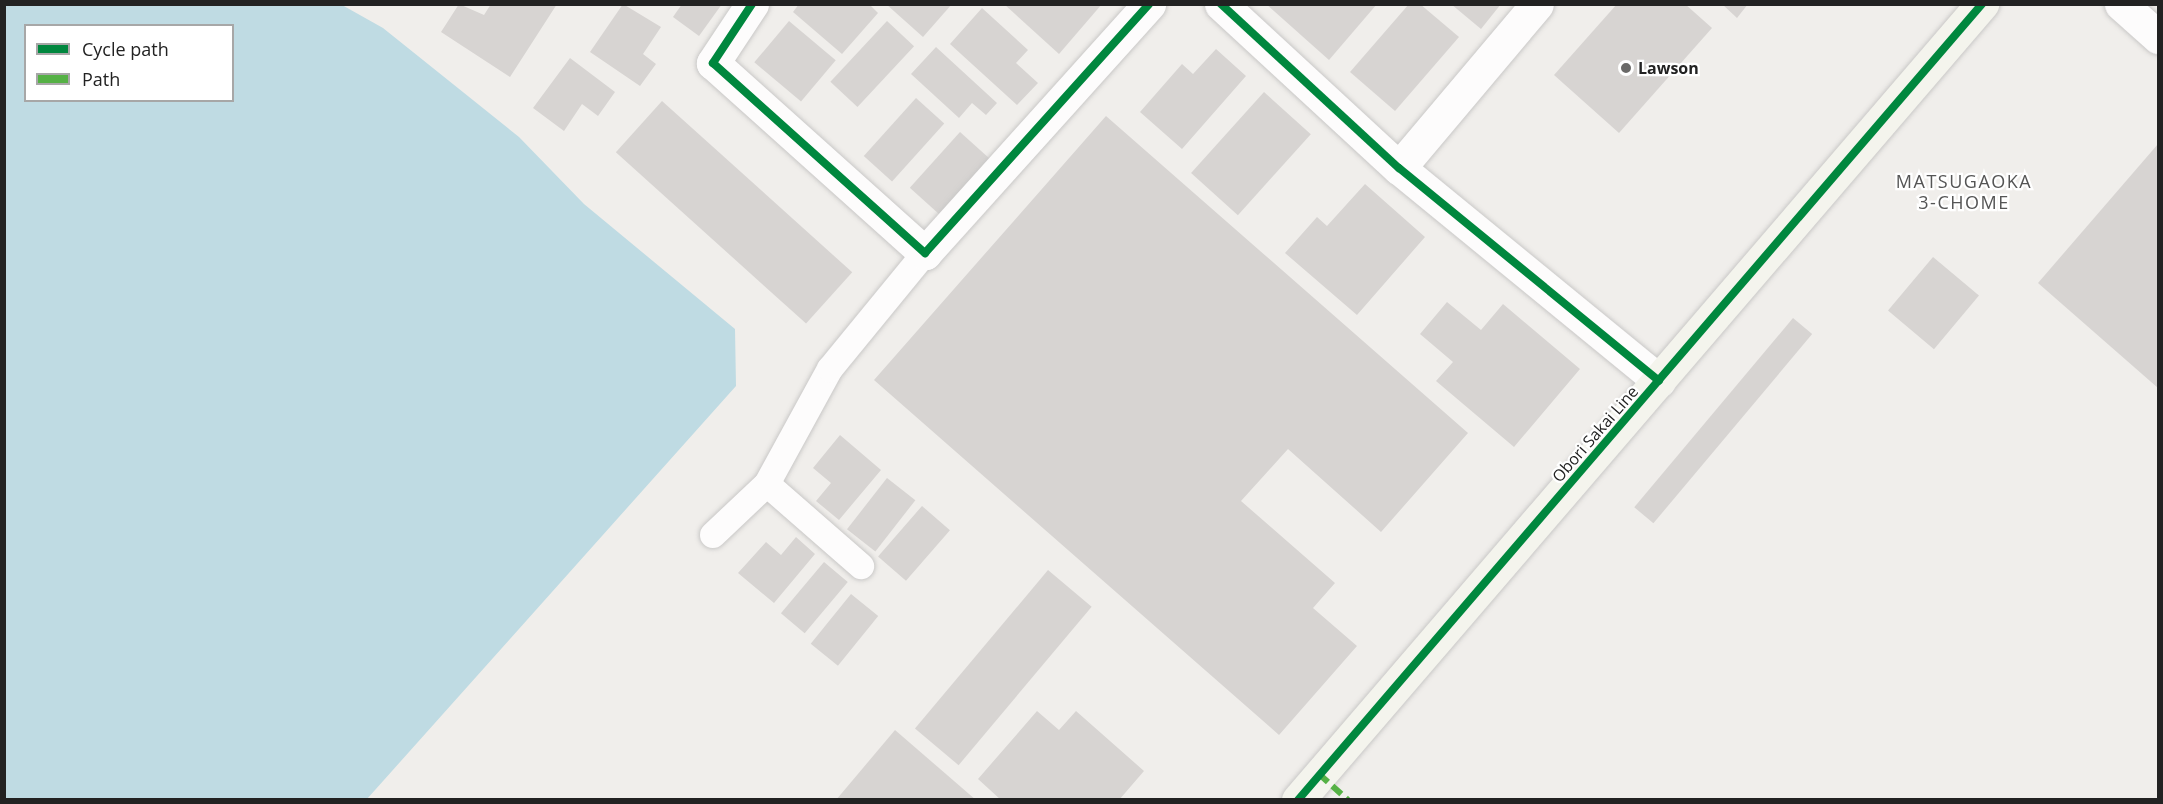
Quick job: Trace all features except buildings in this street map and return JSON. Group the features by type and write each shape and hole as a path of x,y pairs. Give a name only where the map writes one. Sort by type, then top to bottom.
{"main road":[{"name":"Obori Sakai Line","path":"1298,800 1982,4"}],"street":[{"path":"752,4 713,63 925,253 1149,4"},
{"path":"1221,4 1399,168 1659,381"},
{"path":"1399,168 1537,4"},
{"path":"2121,4 2158,37"}],"lane":[{"path":"713,535 767,484 830,369 925,253"},
{"path":"767,484 861,566"}],"water":[{"path":"5,4 342,5 383,28 519,137 584,204 735,329 736,386 367,799 5,799"}],"marked path":[{"path":"1319,774 1348,800"}],"cycle path":[{"path":"752,4 713,63 925,253 1149,4"},
{"path":"1221,4 1399,168 1659,381"},
{"path":"1298,800 1982,4"}],"place":[{"name":"Lawson","path":"1626,68"}],"district":[{"name":"MATSUGAOKA 3-CHOME","path":"1964,192"}]}
